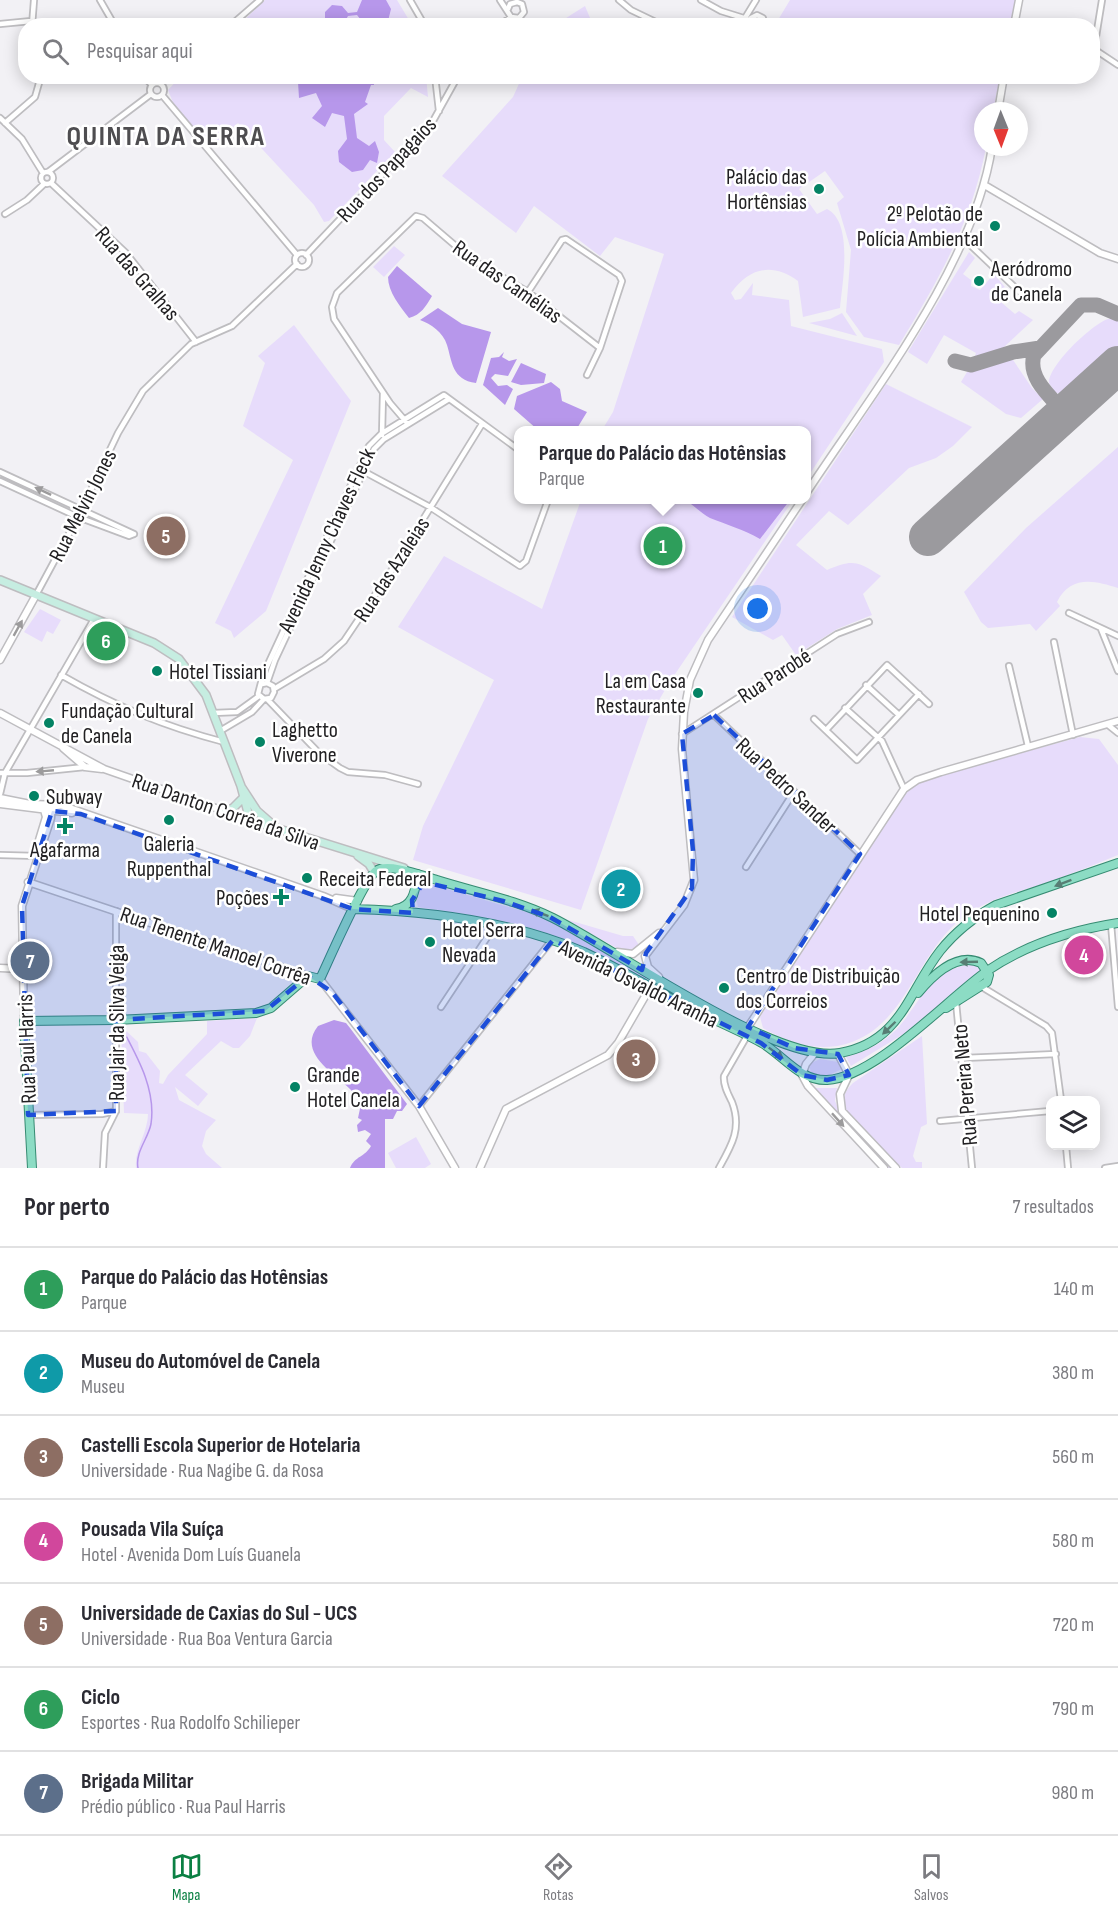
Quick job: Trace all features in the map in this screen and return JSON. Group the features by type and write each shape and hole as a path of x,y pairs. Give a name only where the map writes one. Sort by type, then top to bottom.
{"main road":[{"path":"0,580 154,643 179,659 199,682 241,786 257,811 277,829"},
{"path":"241,786 250,820"},
{"path":"226,812 243,798"},
{"name":"Rua Danton Corrêa da Silva","path":"250,820 399,866 418,874"},
{"name":"Rua Danton Corrêa da Silva","path":"347,851 369,864 374,873"},
{"path":"910,1002 939,952 951,937 979,915 996,905 1118,863"},
{"path":"320,979 355,905 374,873 387,868 418,874 550,916 748,1031 784,1045 815,1053 838,1054 858,1048 885,1033 932,976 949,966 977,961 988,971 989,978 982,987 931,1016"},
{"path":"388,911 406,908 412,900 418,874"},
{"path":"415,891 424,882 458,887"},
{"path":"365,890 365,901 375,910"},
{"path":"412,900 416,910 438,916"},
{"name":"Avenida Osvaldo Aranha","path":"355,905 375,910 496,924 552,940 748,1031 802,1075"},
{"path":"802,1075 827,1080 849,1075 898,1043 988,971 1055,938 1091,927 1115,923"},
{"path":"24,1021 116,1020 265,1011 308,976"},
{"name":"Rua Tenente Manoel Corrêa","path":"308,976 320,979"},
{"path":"651,986 660,986 699,1002"},
{"name":"Rua Paul Harris","path":"24,1021 32,1168"}],"street":[{"path":"32,18 34,0"},
{"path":"100,0 110,18"},
{"path":"239,18 260,0"},
{"path":"410,0 420,18"},
{"path":"500,0 512,17 519,18 524,12 522,4 514,1 508,9"},
{"path":"619,0 631,10 648,18"},
{"path":"701,0 741,18"},
{"path":"749,18 756,0"},
{"path":"1016,18 1019,0"},
{"path":"1099,18 1102,0"},
{"path":"0,24 18,23"},
{"path":"1100,54 1118,65"},
{"path":"5,123 35,97 39,84"},
{"path":"44,184 41,180 46,173 151,94 152,85 161,84 164,91 162,95"},
{"name":"Rua dos Papagaios","path":"297,264 306,265 309,259 306,255 439,111 453,84"},
{"path":"1000,102 1003,84"},
{"path":"436,85 442,89 450,88"},
{"path":"436,85 439,111"},
{"path":"151,94 155,97 162,95"},
{"path":"162,95 297,255 297,264 232,326 196,342"},
{"path":"0,118 22,139 46,173 53,177 51,183 44,184 27,200 5,214"},
{"path":"811,486 942,284 986,186 991,156"},
{"name":"Rua das Gralhas","path":"51,183 126,253 196,342"},
{"path":"986,186 1100,253 1118,259"},
{"name":"Rua das Camélias","path":"383,393 334,319 332,304 337,293 416,216 423,218 471,259 528,292 600,348"},
{"path":"528,292 562,240 566,239 621,277 600,348 587,375"},
{"path":"964,239 1024,296"},
{"path":"297,255 306,255"},
{"name":"Rua Melvin Jones","path":"0,660 78,517 133,405 175,358 196,342"},
{"path":"383,393 408,424"},
{"path":"383,393 383,437"},
{"name":"Avenida Jenny Chaves Fleck","path":"264,683 265,669 369,446 383,437 408,424 449,399 444,395 404,419 383,437 375,449 264,683"},
{"path":"449,399 514,446"},
{"name":"Rua das Azaleias","path":"274,689 331,655 344,641 482,424"},
{"path":"359,469 430,507 521,566 526,561 547,504"},
{"path":"0,472 134,534 129,536 78,517 0,481"},
{"path":"667,984 648,967 645,958 684,904 692,888 694,872 682,734 687,694 695,666 708,640 799,504"},
{"path":"1069,613 1118,636"},
{"path":"0,796 3,773 94,619"},
{"name":"Rua Parobé","path":"682,734 837,634 868,622"},
{"path":"1101,629 1118,671"},
{"path":"1054,642 1074,735"},
{"path":"826,730 887,665 929,704"},
{"path":"1009,666 1028,746"},
{"path":"61,675 135,714 172,729 224,742"},
{"path":"213,713 237,712 263,698 273,696 274,689 264,683 257,691 263,698 320,753 340,768 348,772 385,776 418,784"},
{"path":"866,685 899,715"},
{"path":"814,719 857,760 919,694"},
{"path":"220,731 252,712 263,698"},
{"path":"845,708 878,736 904,789"},
{"name":"Rua Danton Corrêa da Silva","path":"0,713 105,769 250,820"},
{"name":"Rua Pedro Sander","path":"714,715 860,854"},
{"path":"719,1168 733,1142 738,1126 724,1076 748,1031 904,789 922,778 1118,721"},
{"path":"1108,725 1118,733"},
{"name":"Rua Danton Corrêa da Silva","path":"60,745 85,767 105,769"},
{"path":"3,773 85,767 95,764"},
{"path":"746,867 794,792"},
{"name":"Avenida Osvaldo Aranha","path":"0,796 81,814 355,905"},
{"name":"Avenida Osvaldo Aranha","path":"0,804 47,806"},
{"name":"Rua Paul Harris","path":"24,1021 22,906 45,827 52,811 47,806"},
{"name":"Rua Paul Harris","path":"45,827 47,806"},
{"name":"Avenida Osvaldo Aranha","path":"52,811 81,814"},
{"path":"0,855 36,857"},
{"name":"Rua Tenente Manoel Corrêa","path":"28,882 308,976"},
{"name":"Rua Jair da Silva Veiga","path":"103,1168 105,1133 116,1111 116,911"},
{"path":"1115,923 1118,1007"},
{"path":"441,1006 496,924"},
{"path":"603,948 623,955 633,954 668,925"},
{"path":"419,1106 552,940"},
{"path":"0,968 23,969"},
{"name":"Rua Tenente Manoel Corrêa","path":"320,979 419,1106 455,1168"},
{"path":"482,1167 506,1109 608,1055 618,1043 651,986"},
{"path":"982,987 1046,1026 1052,1033 1060,1096"},
{"name":"Rua Pereira Neto","path":"956,1002 972,1168"},
{"path":"815,1053 806,1064 802,1075 813,1092 884,1168"},
{"path":"838,1054 849,1075 839,1100 842,1112 896,1168"},
{"path":"963,1058 1056,1054"},
{"path":"28,1115 102,1114 116,1111"},
{"path":"940,1121 1046,1112"},
{"path":"1066,1150 1068,1168"},
{"path":"1105,1168 1118,1166"}],"highlighted area":[{"path":"714,715 860,854 748,1027 794,1048 838,1054 849,1075 827,1080 802,1075 761,1043 553,940 419,1106 332,992 308,976 265,1011 116,1020 116,1111 28,1115 22,906 52,811 81,814 353,909 413,913 412,900 424,882 503,901 550,917 642,970 646,953 692,888 693,851 682,734"}],"shaded area":[{"path":"265,0 397,0 408,18 246,18"},
{"path":"362,0 386,0 391,9 389,18 359,18 357,15 347,18 325,18 325,12 332,5 342,6 348,13 357,12"},
{"path":"790,0 1015,0 1011,18 779,18"},
{"path":"585,6 590,18 566,18"},
{"path":"174,84 427,84 428,97 411,88 384,116 384,140 395,152 329,221 324,222 314,205 238,123 210,147 174,105 168,90"},
{"path":"298,84 374,84 371,85 365,102 368,104 354,114 357,138 369,146 375,141 379,152 377,163 370,160 363,170 352,172 339,162 338,151 347,139 344,116 332,113 325,127 312,118 322,106 316,93 299,98"},
{"path":"519,84 999,84 995,102 974,102 974,156 984,156 963,226 940,274 899,345 864,337 846,312 851,250 837,203 844,197 825,171 799,189 817,214 827,209 835,216 841,227 844,240 844,270 840,308 803,317 798,281 779,271 762,270 753,273 731,293 735,300 741,299 753,283 752,295 789,300 791,326 882,349 884,362 811,472 811,426 604,426 613,412 664,254 615,237 600,256 534,206 516,233 442,176 513,97"},
{"path":"394,246 405,255 384,277 373,267"},
{"path":"969,252 975,258 963,274 971,280 971,286 980,290 994,274 1009,292 1002,303 1015,314 1019,311 1033,320 1004,347 1007,351 979,361 974,359 976,353 944,335 927,364 908,352"},
{"path":"397,266 432,296 425,307 413,317 409,318 390,288 388,277"},
{"path":"438,308 462,324 491,332 476,383 458,374 454,369 443,336 432,326 420,320"},
{"path":"842,313 857,336 809,323 830,319"},
{"path":"1108,319 1118,319 1118,348 1065,397 1055,392 1049,383 1063,357 1082,337"},
{"path":"294,325 351,401 266,611 234,638 231,631 215,623 293,460 243,426 265,363 258,356"},
{"path":"504,352 502,357 509,361 517,359 508,376 495,374 491,378 498,386 507,385 513,389 505,405 483,385 491,358 499,357"},
{"path":"1011,357 1032,388 1043,399 1021,418 1006,414 961,382 967,372"},
{"path":"521,363 546,374 544,383 521,385 511,382"},
{"path":"551,382 560,389 562,401 587,412 578,426 533,426 514,409 517,396"},
{"path":"886,384 972,427 953,446 936,458 909,468 848,525 829,511 796,545 827,570 843,564 855,563 881,576 863,594 872,615 837,629 796,655 782,635 773,640 732,617 807,504 811,504 811,497"},
{"path":"1118,447 1118,588 1092,582 1083,582 1069,587 1057,602 1060,606 1036,631 1030,624 988,628 981,622 964,592 1026,528"},
{"path":"580,504 790,504 669,683 648,719 581,910 413,860 423,826 494,680 398,627 444,556 542,609"},
{"path":"691,504 787,504 760,539 701,512"},
{"path":"40,609 61,620 53,634 47,631 42,642 24,632"},
{"path":"1080,737 1099,739 1118,765 1118,855 994,900 961,919 931,953 893,1011 860,1039 837,1046 817,1047 780,1037 763,1028 760,1017 907,790 919,781"},
{"path":"426,883 550,919 646,977 645,980 577,944 553,935 520,925 418,907 416,899 421,886"},
{"path":"565,919 623,936 633,936 639,945 628,951 620,950"},
{"path":"978,965 983,969 905,1033 851,1066 846,1057 862,1052 884,1040 902,1023 928,987 954,968"},
{"path":"257,1018 250,1036 239,1048 233,1048 221,1041 185,1075 208,1094 198,1106 175,1087 179,1100 216,1120 206,1131 202,1146 206,1154 222,1168 136,1168 137,1154 148,1114 124,1113 121,1026 138,1042 139,1051 146,1053 160,1071 159,1083 163,1084 168,1075 207,1034 207,1021"},
{"path":"334,1020 346,1023 407,1104 402,1111 397,1111 393,1119 385,1119 385,1168 350,1168 371,1146 366,1141 371,1134 365,1130 358,1132 357,1125 362,1120 358,1118 361,1104 350,1089 320,1061 312,1045 318,1026"},
{"path":"922,1036 927,1124 921,1127 913,1156 916,1162 922,1162 922,1168 902,1168 853,1119 844,1104 844,1098 853,1083"},
{"path":"820,1059 838,1062 842,1069 827,1076 811,1073 809,1064"},
{"path":"814,1088 837,1088 835,1101 841,1115 892,1168 888,1168"},
{"path":"416,1137 431,1164 425,1168 396,1168 388,1153"}],"waterway":[{"path":"124,1032 145,1076 151,1100 151,1124 138,1156 138,1168"}],"taxiway":[{"path":"1065,413 1047,394 1037,379 1034,372 1034,355 1081,305 1097,305 1118,314"},
{"path":"955,361 971,365 1013,352 1040,348"}],"runway":[{"path":"928,537 1118,365"}],"place":[{"name":"Palácio das Hortênsias","path":"819,189"},
{"name":"2º Pelotão de Polícia Ambiental","path":"995,226"},
{"name":"Aeródromo de Canela","path":"979,281"},
{"name":"Universidade de Caxias do Sul - UCS","path":"166,536"},
{"name":"Parque do Palácio das Hotênsias","path":"663,546"},
{"name":"Ciclo","path":"106,641"},
{"name":"Hotel Tissiani","path":"157,671"},
{"name":"La em Casa Restaurante","path":"698,693"},
{"name":"Fundação Cultural de Canela","path":"49,723"},
{"name":"Laghetto Viverone","path":"260,742"},
{"name":"Subway","path":"34,796"},
{"name":"Galeria Ruppenthal","path":"169,820"},
{"name":"Agafarma","path":"65,826"},
{"name":"Receita Federal","path":"307,878"},
{"name":"Museu do Automóvel de Canela","path":"621,889"},
{"name":"Poções","path":"281,897"},
{"name":"Hotel Pequenino","path":"1052,913"},
{"name":"Hotel Serra Nevada","path":"430,942"},
{"name":"Pousada Vila Suíça","path":"1084,955"},
{"name":"Brigada Militar","path":"30,961"},
{"name":"Centro de Distribuição dos Correios","path":"724,988"},
{"name":"Castelli Escola Superior de Hotelaria","path":"636,1059"},
{"name":"Grande Hotel Canela","path":"295,1087"}],"district":[{"name":"QUINTA DA SERRA","path":"166,135"}]}
